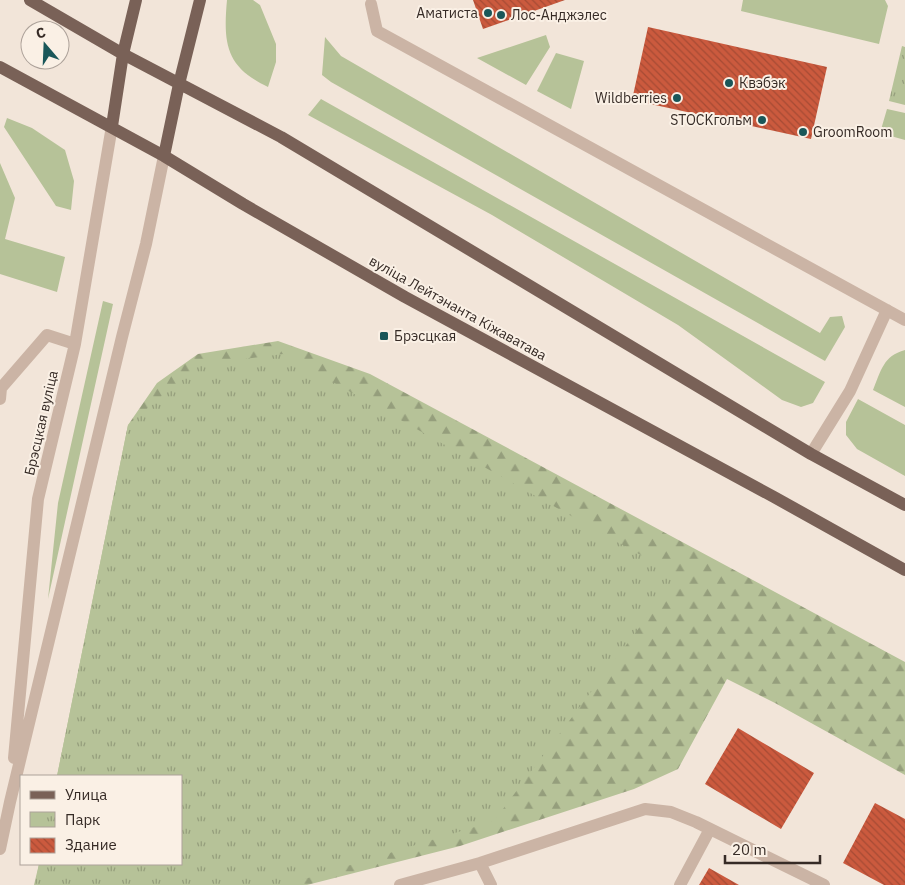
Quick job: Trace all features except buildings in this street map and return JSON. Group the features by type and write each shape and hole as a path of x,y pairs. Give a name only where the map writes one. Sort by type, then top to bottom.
{"main road":[{"path":"30,0 123,54 281,137 811,454 905,505"},
{"name":"Брэсцкая вуліца","path":"112,126 123,54 136,0"},
{"name":"Брэсцкая вуліца","path":"164,156 179,84 200,0"},
{"name":"вуліца Лейтэнанта Кіжаватава","path":"0,67 112,126 405,297 766,492 905,570"}],"street":[{"path":"371,4 377,31 905,320"},
{"name":"Брэсцкая вуліца","path":"10,802 38,499 75,344 112,126"},
{"name":"Брэсцкая вуліца","path":"0,849 122,337 146,244 164,156"},
{"path":"811,454 850,391 887,310"},
{"path":"0,399 1,388 47,335 75,344"},
{"path":"400,885 480,863 646,809 671,812 824,885"},
{"path":"680,885 710,829"},
{"path":"480,863 491,885"}],"green space":[{"path":"227,0 253,0 260,5 276,44 276,62 268,87 243,71 230,52 226,29"},
{"path":"743,0 885,0 888,6 879,44 741,11"},
{"path":"546,35 550,47 526,85 477,58"},
{"path":"325,37 341,56 820,333 830,317 842,316 845,327 825,361 331,82 322,75"},
{"path":"902,46 905,47 905,105 889,101"},
{"path":"556,53 584,61 571,109 537,91"},
{"path":"321,99 825,382 813,403 801,407 782,400 678,325 492,215 308,115"},
{"path":"887,109 905,113 905,140 880,133"},
{"path":"7,118 32,128 65,150 74,181 71,210 56,206 4,127"},
{"path":"0,163 15,198 5,239 65,257 57,292 0,274"},
{"path":"103,301 113,304 48,599 58,503"},
{"path":"278,341 370,374 905,662 905,775 775,703 727,679 678,769 634,789 460,846 307,885 35,885 39,865 182,865 182,775 57,775 128,425 157,383 198,354"},
{"path":"905,350 905,407 873,390 887,360"},
{"path":"283,354 678,576 494,821 285,885 34,885 39,865 182,865 182,775 57,775 128,425 198,365"},
{"path":"858,399 905,425 905,476 857,449 846,435 846,422"}],"place":[{"name":"Аматиста","path":"488,13"},
{"name":"Лос-Анджэлес","path":"501,15"},
{"name":"Квэбэк","path":"729,83"},
{"name":"Wildberries","path":"677,98"},
{"name":"STOCKгольм","path":"762,120"},
{"name":"GroomRoom","path":"803,132"},
{"name":"Брэсцкая","path":"384,336"}]}
